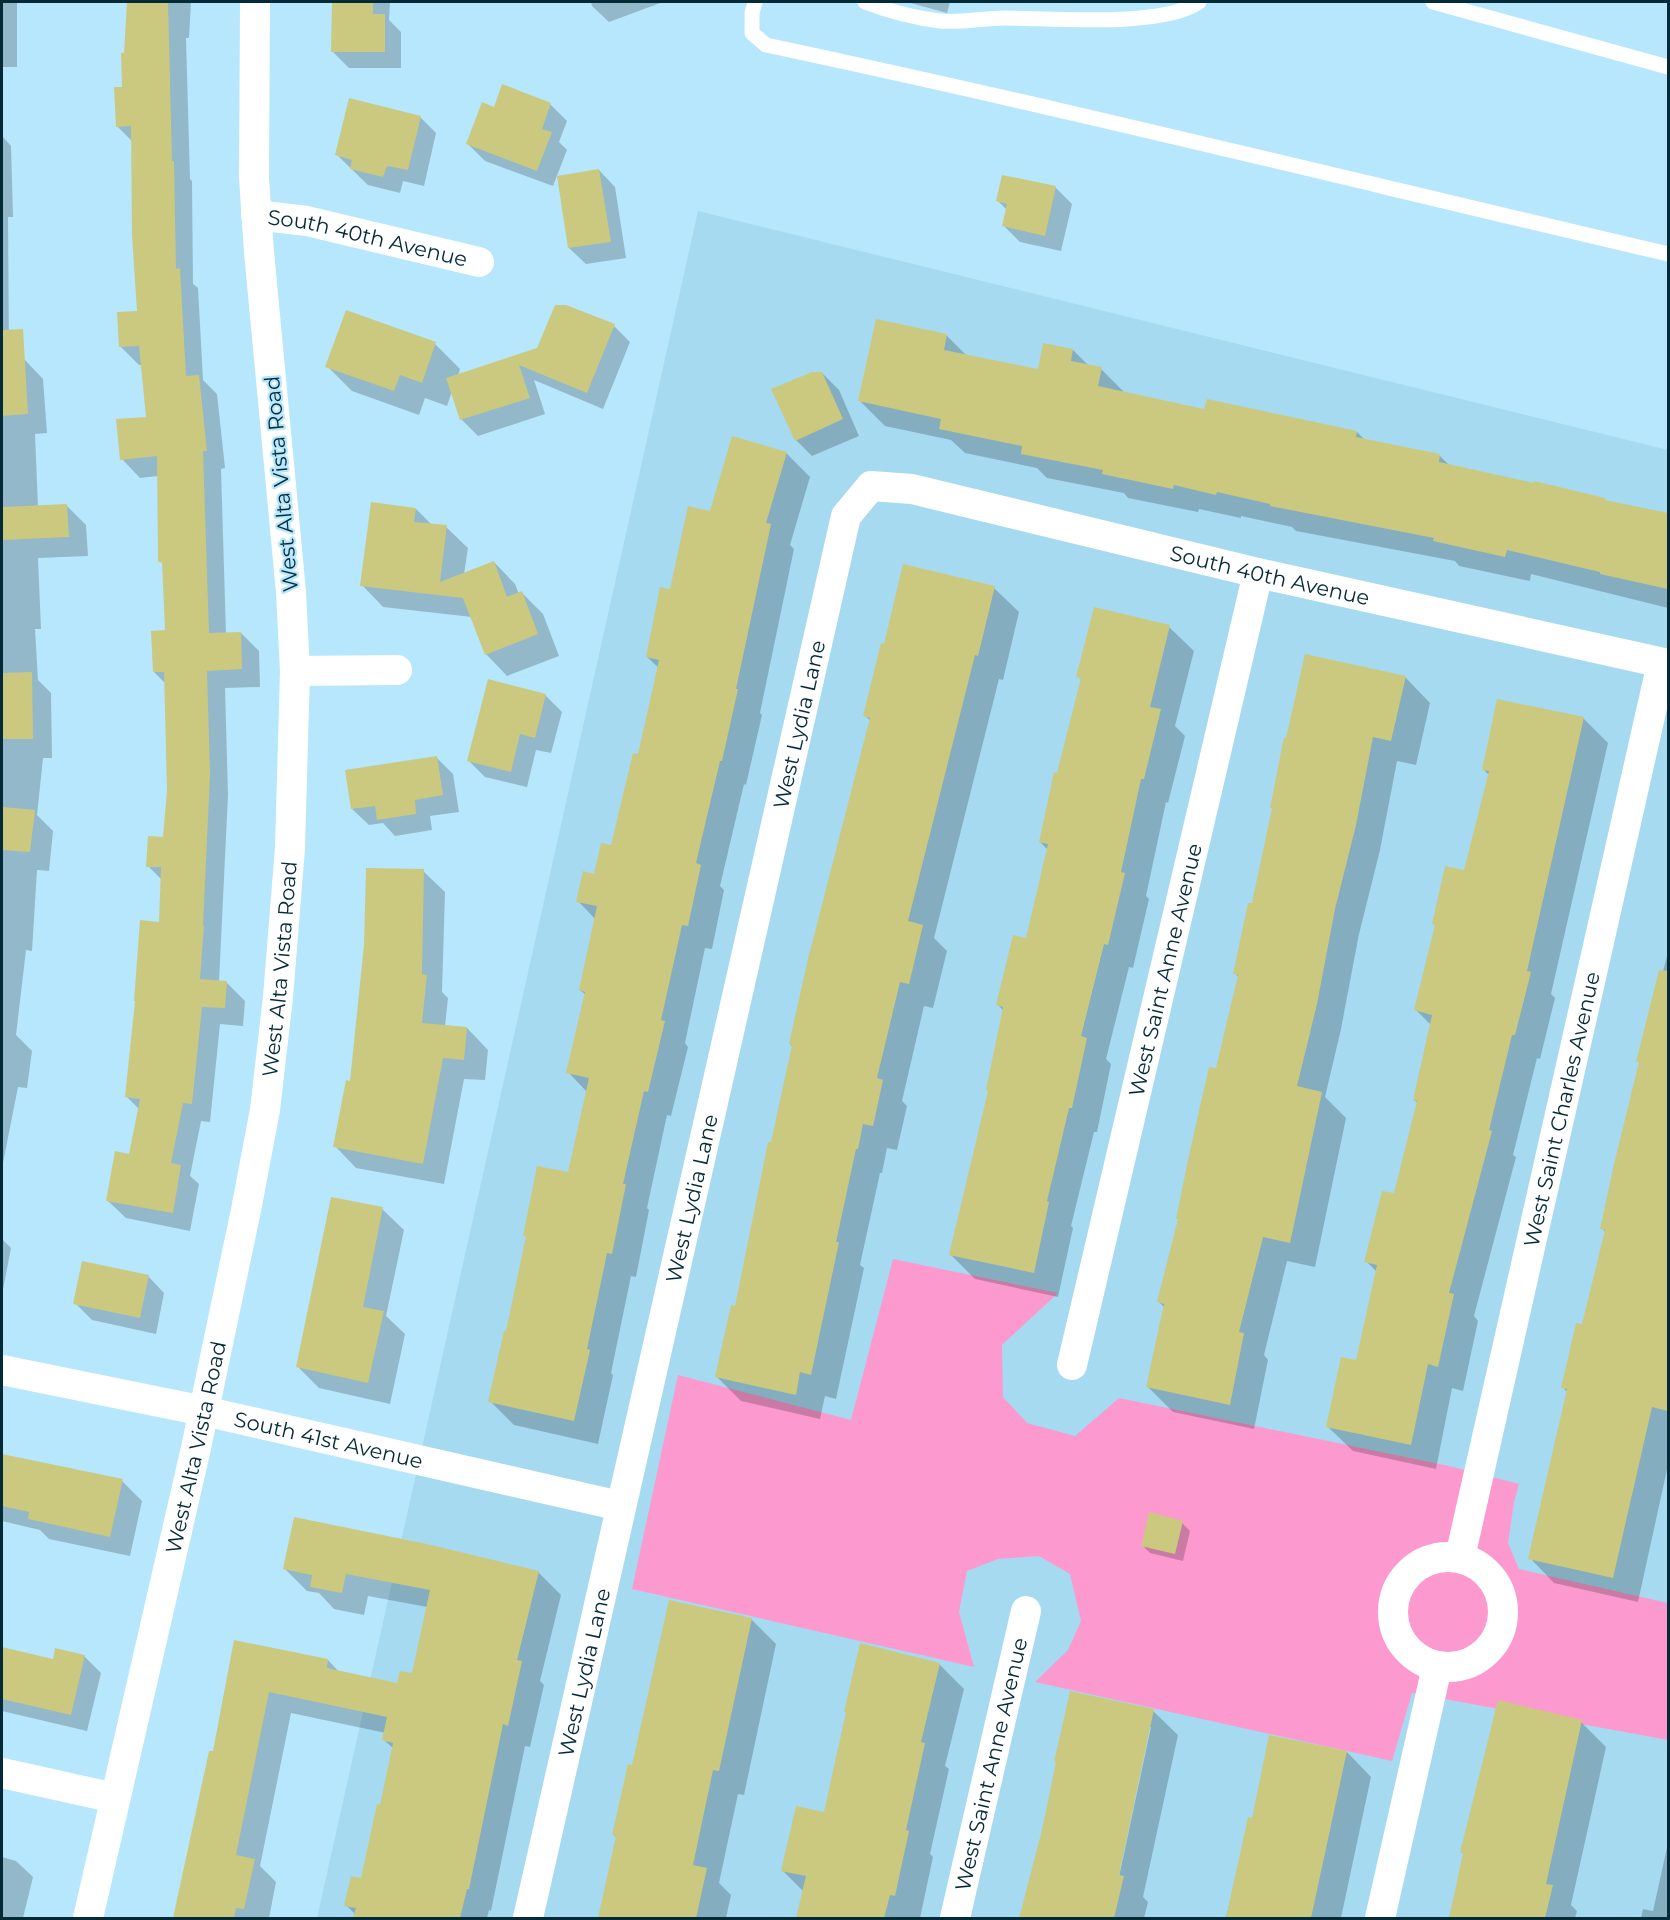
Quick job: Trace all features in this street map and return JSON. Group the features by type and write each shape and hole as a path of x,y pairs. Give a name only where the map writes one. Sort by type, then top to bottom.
{"street":[{"name":"West Alta Vista Road","path":"88,1918 204,1411 246,1209 265,1110 278,998 290,848 295,671 291,592 256,215 254,178 255,2"},
{"name":"South 40th Avenue","path":"256,215 307,221 479,262"},
{"name":"South 40th Avenue","path":"871,486 912,489 1258,573 1665,663"},
{"name":"West Lydia Lane","path":"528,1918 846,516 871,486"},
{"name":"West Saint Anne Avenue","path":"1072,1365 1258,573"},
{"name":"West Saint Charles Avenue","path":"1460,1557 1665,663"},
{"path":"295,671 398,670"},
{"name":"South 41st Avenue","path":"2,1370 204,1411 621,1506"},
{"path":"1460,1557 1486,1570 1502,1594 1503,1623 1490,1649 1474,1660 1466,1665 1437,1667 1411,1653 1396,1629 1394,1600 1407,1574 1432,1558 1460,1557"},
{"name":"West Saint Anne Avenue","path":"955,1918 1026,1611"},
{"path":"1380,1918 1437,1667"},
{"path":"2,1773 115,1798"}],"lane":[{"path":"755,2 752,13 753,33 766,45 894,72 1668,254"},
{"path":"865,2 891,12 942,21 1002,18 1150,17 1189,9 1199,2"},
{"path":"1433,2 1668,67"}],"shaded area":[{"path":"698,211 1668,450 1668,1918 317,1918"},
{"path":"893,1259 1058,1293 1002,1345 1003,1397 1027,1423 1075,1436 1119,1398 1449,1466 1519,1484 1508,1543 1519,1569 1668,1603 1668,1740 1412,1693 1392,1761 1035,1682 1068,1650 1081,1621 1070,1574 1039,1556 998,1559 967,1571 959,1612 974,1667 632,1589 678,1375 851,1420"}],"building":[{"path":"127,2 168,2 176,269 180,268 186,376 199,375 207,451 203,451 209,633 241,632 242,669 207,671 210,775 200,979 227,981 225,1008 202,1007 192,1104 183,1103 171,1163 181,1165 173,1213 106,1201 115,1151 129,1154 140,1099 125,1097 135,1001 140,920 159,922 161,867 146,867 148,836 163,837 167,790 164,672 153,672 151,631 165,630 162,562 158,562 157,456 120,460 116,419 146,417 139,346 119,347 117,312 137,311 132,235 131,126 116,127 114,87 122,87 121,53 124,53"},
{"path":"332,2 373,2 373,14 385,14 385,52 331,52"},
{"path":"502,84 551,103 542,129 552,132 537,171 466,144 482,102 494,107"},
{"path":"349,98 421,116 408,170 387,166 383,177 350,169 352,160 335,155"},
{"path":"599,169 611,242 568,248 557,176"},
{"path":"1002,175 1056,186 1045,236 1002,226 1007,204 996,201"},
{"path":"555,305 566,305 615,324 587,393 519,365 530,398 460,420 446,378 537,348"},
{"path":"346,310 436,342 422,383 400,375 394,391 325,367"},
{"path":"876,319 947,334 944,350 1038,369 1043,343 1073,349 1071,361 1102,367 1098,386 1204,409 1207,399 1357,431 1356,437 1440,454 1439,462 1534,483 1534,481 1605,498 1605,500 1668,513 1668,589 1507,550 1505,557 1433,541 1434,538 1270,506 1270,504 1217,492 1216,495 1174,485 1173,489 1102,474 1103,470 1021,454 1022,446 939,429 941,419 858,401"},
{"path":"23,329 28,414 2,416 2,330"},
{"path":"812,372 822,372 843,419 795,441 771,389"},
{"path":"732,436 787,452 766,523 771,524 736,689 738,689 696,863 701,865 688,926 682,925 661,1020 665,1021 648,1092 644,1091 623,1184 626,1184 612,1254 607,1253 587,1349 590,1350 574,1421 488,1402 526,1236 523,1236 537,1166 568,1172 589,1078 566,1073 585,992 579,990 597,906 576,902 583,871 594,874 601,843 611,845 633,753 638,754 659,660 646,657 660,587 670,589 688,506 710,511"},
{"path":"371,502 416,508 414,522 447,525 440,582 494,561 507,597 522,591 538,634 485,655 463,598 360,586"},
{"path":"67,504 69,537 2,540 2,507"},
{"path":"903,564 995,586 978,656 975,655 908,921 923,925 909,984 900,982 877,1078 883,1080 873,1126 863,1124 858,1149 856,1149 811,1375 800,1372 796,1395 715,1377 731,1305 735,1306 768,1142 771,1142 792,1045 789,1044 808,959 870,718 863,716 881,643 884,644"},
{"path":"1094,607 1170,625 1150,707 1161,709 1144,779 1141,779 1121,872 1125,873 1108,945 1104,944 1081,1036 1087,1038 1072,1108 1069,1108 1047,1201 1049,1202 1034,1273 949,1255 988,1091 986,1090 1003,1007 996,1005 1013,935 1026,938 1048,844 1039,842 1054,772 1057,773 1081,678 1076,677"},
{"path":"1305,654 1406,676 1391,741 1373,737 1356,825 1335,909 1317,1004 1297,1086 1322,1092 1290,1243 1263,1237 1239,1332 1244,1333 1230,1405 1146,1387 1164,1304 1157,1302 1178,1219 1176,1219 1189,1155 1209,1067 1216,1068 1238,975 1233,974 1248,903 1252,903 1284,737 1286,738"},
{"path":"32,672 33,739 2,739 2,673"},
{"path":"488,679 546,694 535,738 520,734 511,772 467,761"},
{"path":"1497,699 1584,717 1527,971 1531,972 1515,1035 1512,1035 1489,1130 1492,1131 1449,1293 1454,1294 1438,1367 1428,1364 1411,1445 1326,1427 1341,1357 1356,1360 1377,1265 1364,1262 1382,1191 1394,1193 1417,1101 1413,1100 1432,1015 1414,1010 1435,925 1432,924 1445,866 1464,870 1489,771 1482,770"},
{"path":"437,756 443,795 415,800 416,814 377,820 375,806 351,809 345,770"},
{"path":"2,807 35,810 30,852 2,850"},
{"path":"366,868 424,869 422,974 427,975 422,1023 467,1027 464,1060 443,1058 423,1164 333,1147 346,1080 350,1081 364,945"},
{"path":"1659,970 1668,971 1668,1411 1652,1407 1613,1578 1528,1559 1567,1389 1561,1388 1576,1323 1582,1324 1605,1230 1600,1229 1639,1062 1636,1062"},
{"path":"331,1197 383,1207 363,1307 384,1311 368,1383 296,1367"},
{"path":"82,1261 149,1275 140,1318 73,1304"},
{"path":"2,1454 123,1479 110,1537 28,1519 29,1512 2,1506"},
{"path":"1149,1512 1183,1521 1175,1554 1141,1546"},
{"path":"294,1517 427,1544 539,1571 517,1660 522,1661 508,1726 503,1724 469,1889 467,1889 460,1918 353,1918 356,1908 344,1906 351,1876 361,1878 377,1804 380,1805 393,1743 382,1740 387,1717 269,1692 236,1855 255,1859 244,1909 236,1908 234,1918 173,1918 209,1751 213,1751 234,1640 328,1659 327,1668 397,1683 400,1671 412,1673 430,1590 346,1574 342,1593 310,1587 312,1575 283,1569"},
{"path":"669,1600 752,1618 719,1771 713,1770 693,1865 707,1868 696,1918 598,1918 616,1836 612,1835 628,1764 632,1765"},
{"path":"860,1643 940,1663 921,1742 925,1743 906,1830 909,1831 895,1896 890,1895 884,1918 796,1918 806,1876 781,1871 796,1806 824,1812"},
{"path":"2,1647 53,1659 55,1648 85,1655 71,1715 2,1699"},
{"path":"1070,1691 1154,1709 1119,1875 1124,1876 1114,1918 1019,1918 1042,1830"},
{"path":"1498,1700 1582,1720 1546,1884 1553,1885 1545,1918 1449,1918 1463,1853 1460,1852"},
{"path":"1269,1735 1347,1751 1311,1918 1226,1918 1248,1817 1252,1818"}]}
